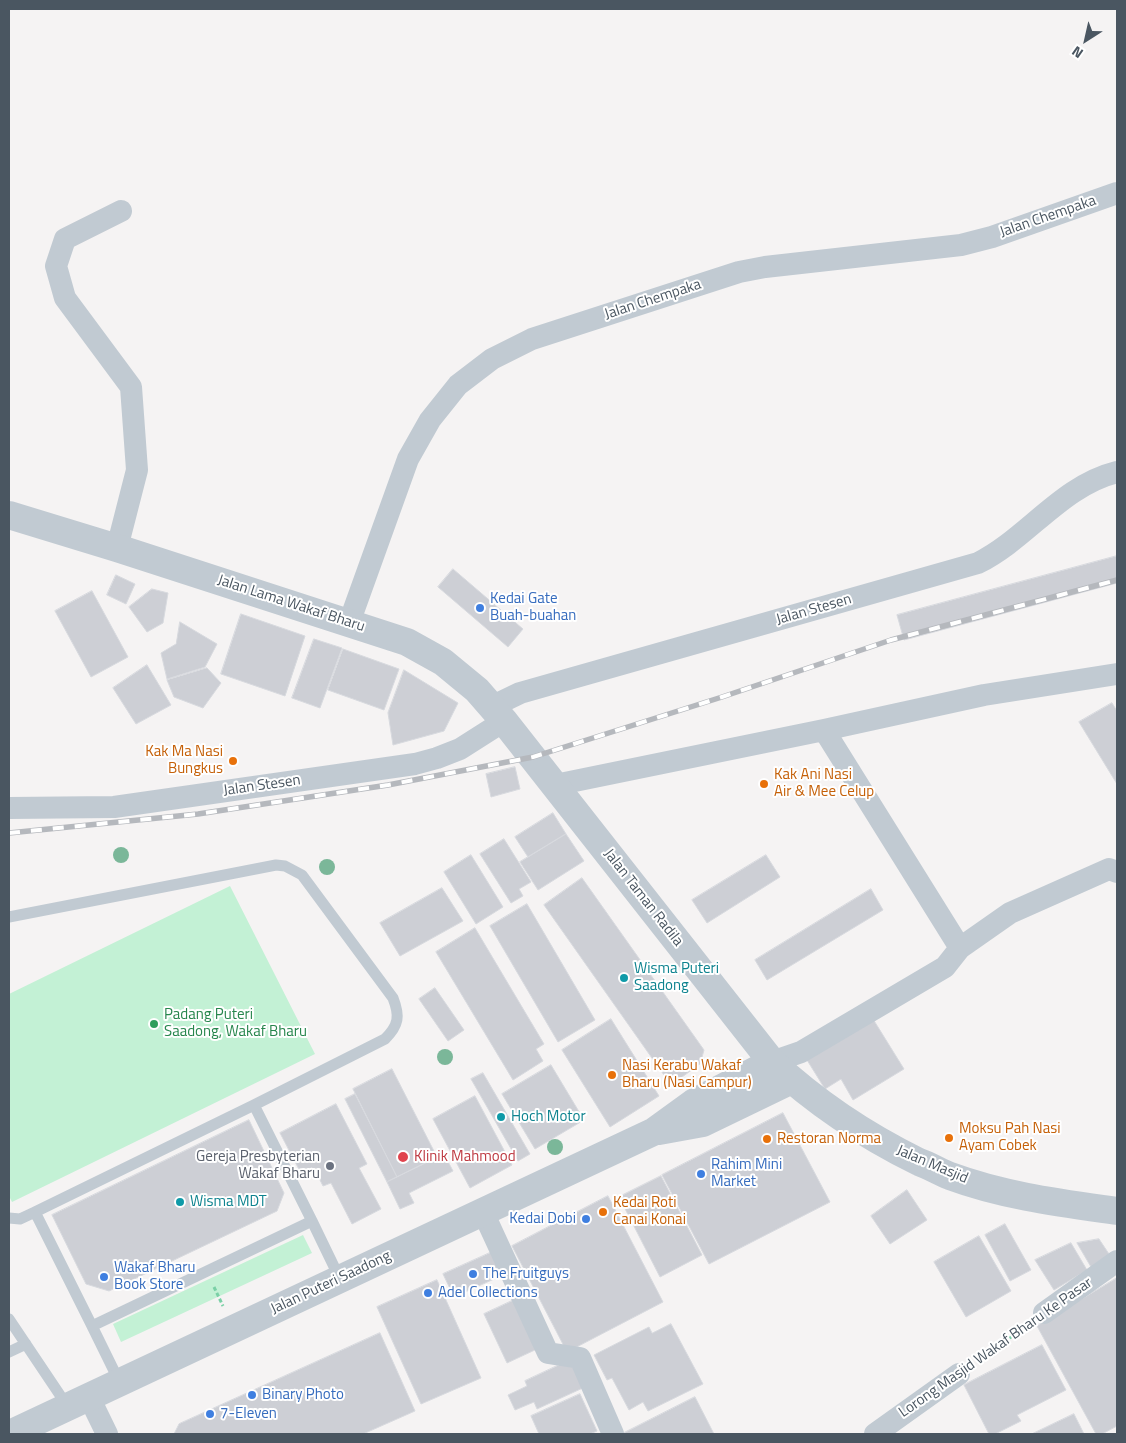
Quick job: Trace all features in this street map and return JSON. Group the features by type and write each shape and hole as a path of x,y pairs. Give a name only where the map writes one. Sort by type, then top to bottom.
{"street":[{"name":"Jalan Chempaka","path":"349,623 408,459 430,420 458,385 492,359 532,339 739,272 765,267 961,245 992,237 1117,193"},
{"path":"117,548 137,470 131,387 66,298 56,266 66,239 121,211"},
{"name":"Jalan Stesen","path":"9,808 114,807 415,764 437,758 460,748 520,693 978,563 993,556 1058,502 1082,487 1106,475 1117,472"},
{"name":"Jalan Lama Wakaf Bharu","path":"9,515 407,642 443,662 477,690 533,757"},
{"path":"555,785 984,695 1117,674"},
{"path":"824,730 960,948"},
{"name":"Jalan Taman Radila","path":"533,757 772,1062"},
{"path":"772,1062 800,1052 945,968 960,948 1016,909 1109,869 1117,872"},
{"name":"Jalan Masjid","path":"772,1062 837,1115 894,1149 950,1176 1025,1198 1117,1211"},
{"name":"Jalan Puteri Saadong","path":"10,1434 653,1132 693,1103 772,1062"},
{"name":"Jalan Puteri Saadong","path":"653,1132 703,1124 792,1080"},
{"path":"483,1212 548,1352 580,1358 613,1434"},
{"name":"Lorong Masjid Wakaf Bharu Ke Pasar","path":"1044,1313 1117,1261"},
{"name":"Lorong Masjid Wakaf Bharu Ke Pasar","path":"875,1434 959,1374"},
{"path":"79,1402 107,1434"}],"lane":[{"path":"9,917 276,865 285,866 302,875 393,998 397,1009 397,1022 393,1031 385,1039 35,1212 20,1218 9,1218"},
{"path":"254,1105 340,1279"},
{"path":"35,1212 120,1383"},
{"path":"92,1326 312,1221"},
{"path":"9,1319 26,1344 79,1402"},
{"path":"9,1352 26,1344"}],"path":[{"path":"207,1271 234,1329"},
{"name":"Lorong Masjid Wakaf Bharu Ke Pasar","path":"959,1374 1044,1313"}],"green space":[{"name":"Padang Puteri Saadong, Wakaf Bharu","path":"230,886 315,1054 12,1202 9,1196 9,994"},
{"path":"303,1235 312,1253 121,1342 113,1324"}],"building":[{"path":"1117,556 1117,583 904,640 897,615"},
{"name":"Kedai Gate Buah-buahan","path":"453,569 523,629 508,647 438,587"},
{"path":"116,575 135,584 126,604 107,595"},
{"path":"152,589 168,593 163,623 147,632 129,607"},
{"path":"92,591 128,657 91,677 55,611"},
{"path":"241,614 305,636 285,696 221,674"},
{"path":"180,622 217,644 205,667 167,679 161,653 176,644"},
{"path":"314,639 342,648 320,708 292,698"},
{"path":"343,649 399,669 384,710 328,690"},
{"path":"147,665 171,705 136,724 113,688"},
{"path":"207,668 221,683 203,708 174,697 167,680"},
{"path":"404,670 458,703 444,731 393,745 388,713"},
{"path":"1112,703 1117,711 1117,784 1079,722"},
{"path":"515,767 520,789 491,797 486,774"},
{"path":"553,813 566,834 528,857 515,837"},
{"path":"566,834 584,861 538,890 520,862"},
{"path":"504,839 531,882 519,889 523,896 511,903 480,854"},
{"path":"471,855 503,907 476,924 444,872"},
{"path":"766,855 780,877 707,923 692,900"},
{"name":"Wisma Puteri Saadong","path":"582,878 704,1050 700,1064 671,1085 544,905"},
{"path":"442,888 463,921 400,956 380,923"},
{"path":"871,889 883,910 767,980 755,960"},
{"path":"527,904 595,1020 558,1042 490,926"},
{"path":"475,928 544,1044 536,1049 543,1061 513,1080 436,952"},
{"path":"435,988 464,1030 448,1041 419,999"},
{"name":"Nasi Kerabu Wakaf Bharu (Nasi Campur)","path":"611,1019 659,1096 610,1127 562,1050"},
{"path":"873,1019 904,1069 853,1100 841,1079 825,1089 807,1060"},
{"path":"551,1065 584,1120 535,1149 502,1094"},
{"path":"392,1069 437,1157 397,1177 353,1089"},
{"name":"Hoch Motor","path":"483,1073 530,1154 518,1161 471,1079"},
{"path":"355,1094 397,1177 387,1182 345,1099"},
{"path":"475,1096 512,1165 470,1188 433,1119"},
{"name":"Gereja Presbyterian Wakaf Bharu","path":"336,1104 367,1164 359,1168 381,1209 352,1224 331,1183 323,1186 315,1170 303,1177 280,1133"},
{"path":"783,1113 830,1202 709,1264 662,1175"},
{"name":"Wisma MDT","path":"249,1120 284,1193 277,1211 109,1291 86,1284 52,1215"},
{"path":"444,1154 453,1171 409,1193 414,1203 400,1209 387,1182"},
{"path":"661,1176 702,1255 660,1277 619,1197"},
{"path":"907,1190 927,1220 890,1244 871,1216"},
{"path":"608,1196 663,1302 567,1352 512,1246"},
{"path":"1005,1224 1031,1270 1010,1281 985,1235"},
{"path":"979,1236 1011,1291 966,1317 934,1262"},
{"path":"1099,1239 1111,1257 1091,1267 1077,1243"},
{"path":"1071,1243 1087,1270 1054,1290 1035,1260"},
{"name":"The Fruitguys","path":"492,1252 503,1275 454,1297 443,1274"},
{"path":"1117,1278 1117,1426 1102,1434 1096,1434 1037,1326"},
{"path":"437,1280 481,1378 421,1404 377,1307"},
{"path":"514,1300 537,1349 507,1363 484,1314"},
{"path":"671,1324 703,1384 648,1411 643,1402 629,1410 612,1378 607,1380 594,1355 649,1327 652,1333"},
{"path":"380,1333 415,1411 363,1434 174,1434 179,1424"},
{"path":"1042,1345 1066,1390 1017,1415 1021,1421 995,1434 989,1434 964,1385"},
{"path":"572,1359 585,1387 537,1409 534,1402 515,1410 508,1395 527,1386 525,1381"},
{"path":"580,1394 597,1431 590,1434 539,1434 531,1416"},
{"path":"695,1397 714,1434 624,1433"},
{"path":"1074,1414 1084,1434 1032,1434"}],"railway":[{"path":"9,833 198,814 388,785 533,757 722,697 891,640 1117,580"}],"place":[{"name":"Kedai Gate Buah-buahan","path":"480,608"},
{"name":"Kak Ma Nasi Bungkus","path":"233,761"},
{"name":"Kak Ani Nasi Air & Mee Celup","path":"764,784"},
{"name":"Wisma Puteri Saadong","path":"624,978"},
{"name":"Padang Puteri Saadong, Wakaf Bharu","path":"154,1024"},
{"name":"Nasi Kerabu Wakaf Bharu (Nasi Campur)","path":"612,1075"},
{"name":"Hoch Motor","path":"501,1117"},
{"name":"Moksu Pah Nasi Ayam Cobek","path":"949,1138"},
{"name":"Restoran Norma","path":"767,1139"},
{"name":"Klinik Mahmood","path":"403,1157"},
{"name":"Gereja Presbyterian Wakaf Bharu","path":"330,1166"},
{"name":"Rahim Mini Market","path":"701,1174"},
{"name":"Wisma MDT","path":"180,1202"},
{"name":"Kedai Roti Canai Konai","path":"603,1212"},
{"name":"Kedai Dobi","path":"586,1219"},
{"name":"The Fruitguys","path":"473,1274"},
{"name":"Wakaf Bharu Book Store","path":"104,1277"},
{"name":"Adel Collections","path":"428,1293"},
{"name":"Binary Photo","path":"252,1395"},
{"name":"7-Eleven","path":"210,1414"}]}
